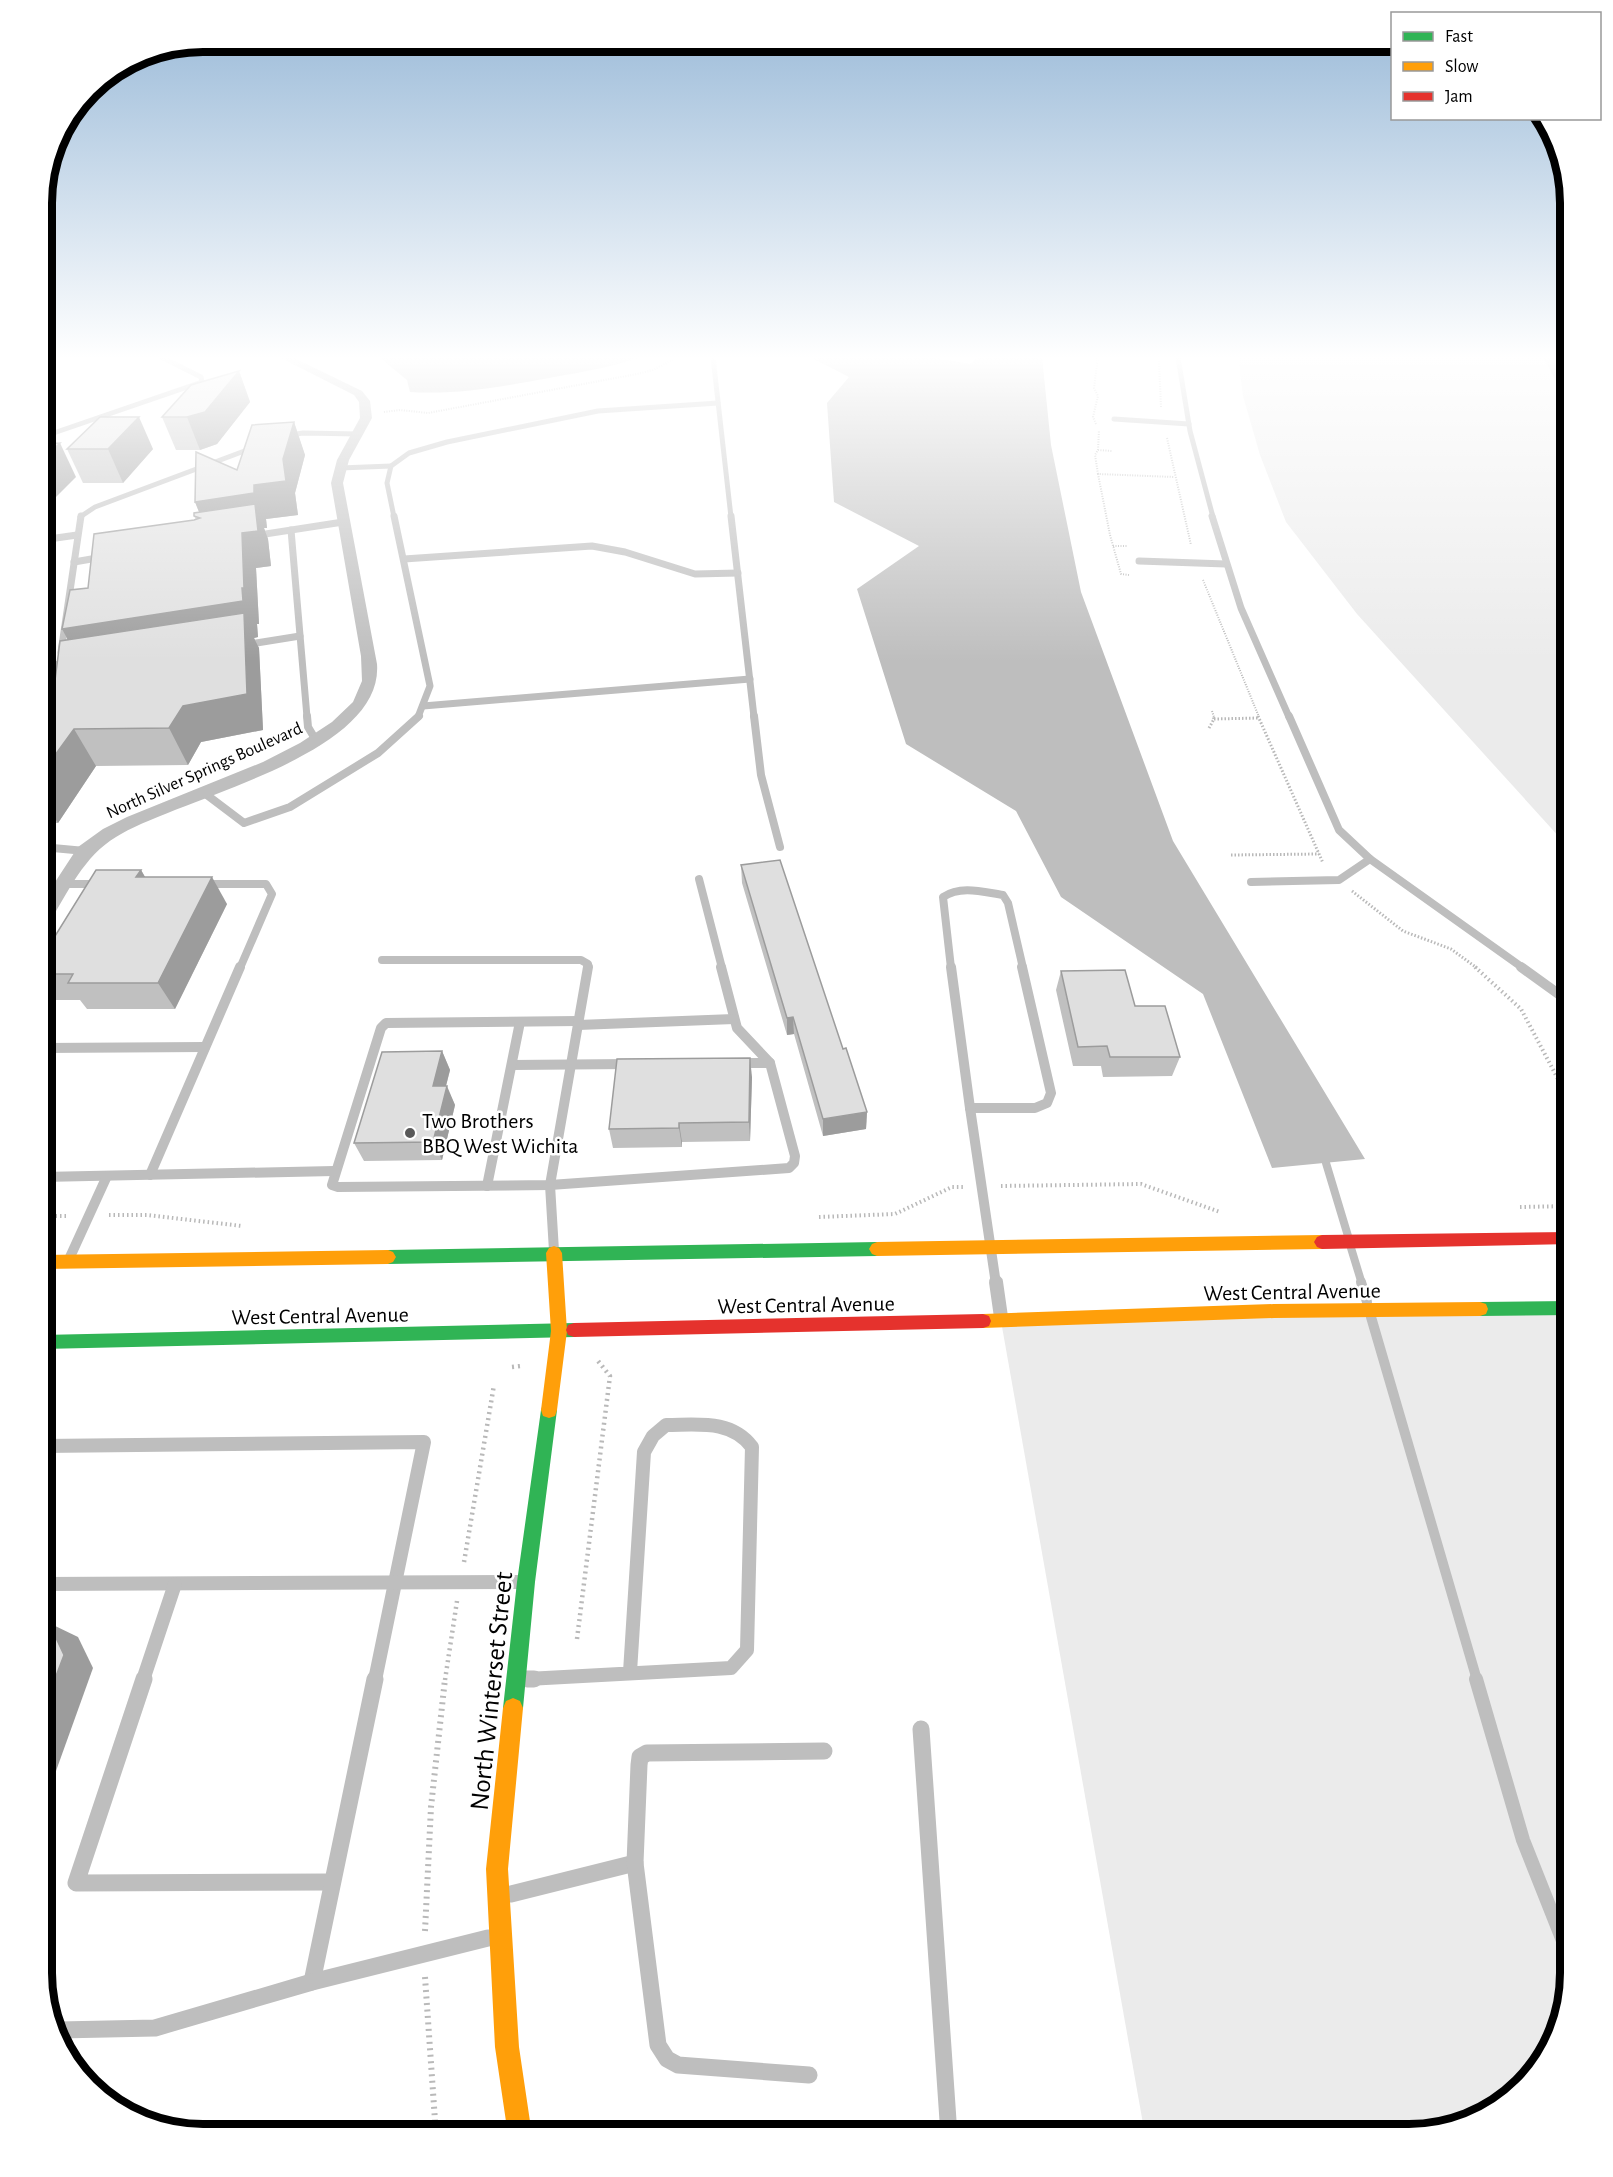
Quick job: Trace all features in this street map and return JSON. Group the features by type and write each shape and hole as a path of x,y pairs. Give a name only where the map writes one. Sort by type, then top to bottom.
{"main road":[{"path":"52,1262 1249,1241 1560,1238"},
{"name":"North Winterset Street","path":"518,2124 507,2048 497,1869 514,1680 559,1330 554,1253"},
{"name":"West Central Avenue","path":"52,1342 1001,1321 1274,1311 1560,1308"}],"street":[{"name":"North Silver Springs Boulevard","path":"53,902 85,851 109,833 287,758 317,742 347,719 360,705 370,680 337,483 340,468 345,459"}],"lane":[{"path":"59,675 80,516 95,507 225,459"},
{"path":"340,468 391,466 401,459"},
{"path":"725,459 761,775 780,847"},
{"path":"1198,459 1226,564 1241,608 1339,830 1370,859 1560,995"},
{"path":"203,792 244,823 290,807 378,753 419,716 430,686 387,483 391,466"},
{"path":"245,537 343,522"},
{"path":"291,530 308,727 317,742"},
{"path":"53,538 77,535"},
{"path":"404,559 592,546 625,552 695,574 738,573"},
{"path":"74,562 108,557"},
{"path":"1139,561 1226,564"},
{"path":"231,647 300,636"},
{"path":"53,665 60,664"},
{"path":"423,706 750,679"},
{"path":"53,848 85,851"},
{"path":"1251,882 1339,880 1370,859"},
{"path":"699,879 735,1019 737,1028 770,1063 795,1156 794,1163 789,1168 550,1185 338,1187 332,1185 334,1171 381,1028 386,1023 578,1023 735,1019"},
{"path":"64,884 111,884"},
{"path":"150,1175 272,894 266,884 195,884"},
{"path":"969,1108 1035,1108 1047,1102 1051,1094 1008,903 1003,895 972,891 951,892 943,897 969,1108 1001,1321"},
{"path":"382,960 586,961 588,964 550,1185 554,1253"},
{"path":"487,1186 520,1022"},
{"path":"53,1048 205,1047"},
{"path":"721,1063 770,1063"},
{"path":"512,1065 640,1064"},
{"path":"52,1177 334,1171"},
{"path":"69,1261 107,1176"},
{"path":"514,1680 731,1668 747,1650 752,1447 746,1436 731,1426 666,1425 653,1436 644,1452 630,1672"},
{"path":"52,1446 424,1442 312,1982"},
{"path":"52,1584 526,1582"},
{"path":"175,1584 76,1883 332,1882"},
{"path":"921,1729 948,2124"},
{"path":"809,2075 678,2065 667,2060 658,2045 635,1863 639,1765 640,1757 647,1753 824,1751"},
{"path":"499,1897 635,1863"},
{"path":"64,2030 155,2028 312,1982 501,1935"}],"path":[{"path":"1096,459 1110,535 1121,574 1133,575"},
{"path":"1098,474 1174,477"},
{"path":"1212,711 1215,718"},
{"path":"1215,718 1259,718"},
{"path":"1209,728 1215,718"},
{"path":"1231,855 1319,854"},
{"path":"809,1218 895,1214 952,1187 1141,1184 1221,1213"},
{"path":"52,1216 147,1215 249,1227"},
{"path":"577,1639 610,1376 596,1358"},
{"path":"435,2124 424,1998 426,1857 445,1667 494,1385"}],"shaded area":[{"path":"831,459 1054,459 1081,592 1173,841 1365,1159 1272,1168 1203,994 1061,897 1016,811 906,744 857,589 919,546 834,502"},
{"path":"1261,459 1560,459 1560,838 1357,614 1286,522"},
{"path":"1560,1308 1559,1993 1549,2031 1540,2049 1523,2073 1493,2099 1458,2116 1439,2122 1420,2124 1143,2124 1001,1321"}],"building":[{"path":"196,459 211,459 237,470 241,459 283,459 286,481 254,485 254,493 195,502"},
{"path":"255,504 258,531 242,533 243,601 62,629 70,590 88,588 94,534 194,520 200,518 194,516 194,513"},
{"path":"244,613 247,694 183,706 169,728 74,729 53,758 53,690 60,641"},
{"path":"780,860 843,1049 846,1048 867,1112 823,1119 793,1017 787,1018 741,865"},
{"path":"96,870 141,870 136,877 212,877 158,983 68,983 73,974 53,974 53,940"},
{"path":"1125,970 1135,1006 1165,1006 1180,1057 1110,1057 1107,1046 1078,1047 1061,971"},
{"name":"Two Brothers BBQ West Wichita","path":"442,1051 433,1086 447,1086 433,1142 354,1143 382,1052"},
{"path":"750,1058 749,1122 679,1123 679,1128 609,1129 617,1059"},
{"path":"52,1630 64,1655 52,1686"}],"waterway":[{"path":"1326,1163 1348,1236"},
{"path":"1351,1248 1362,1284"},
{"path":"1361,1282 1367,1302"},
{"path":"1371,1317 1477,1680"},
{"path":"1476,1679 1523,1840 1560,1933"}],"traffic: fast":[{"path":"388,1257 877,1249"},
{"path":"1480,1309 1560,1308"},
{"path":"52,1342 574,1330"},
{"path":"513,1708 526,1582 549,1410"}],"traffic: slow":[{"path":"877,1249 1322,1242"},
{"path":"549,1410 559,1331 554,1253"},
{"path":"52,1262 388,1257"},
{"path":"983,1321 1274,1311 1480,1309"},
{"path":"513,1708 497,1869 507,2047 518,2124"}],"traffic: jam":[{"path":"1322,1242 1560,1238"},
{"path":"574,1330 983,1321"}],"place":[{"name":"Two Brothers BBQ West Wichita","path":"410,1133"}]}
